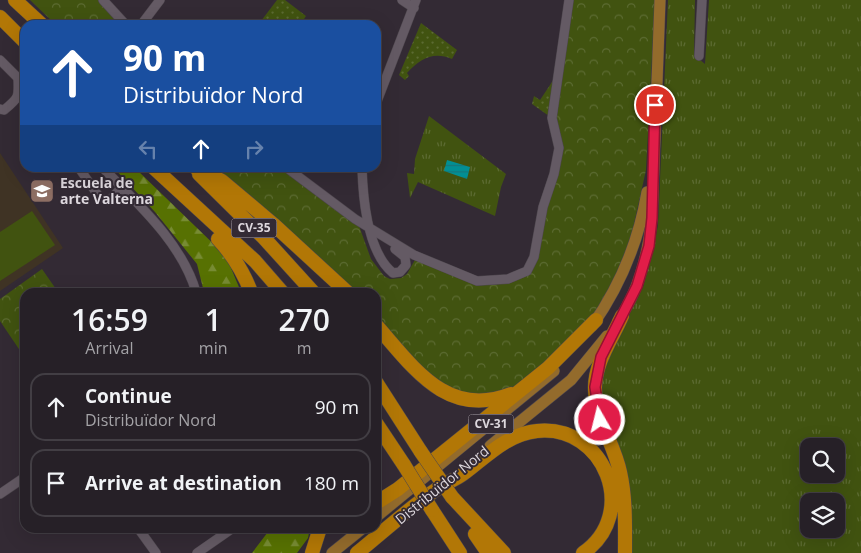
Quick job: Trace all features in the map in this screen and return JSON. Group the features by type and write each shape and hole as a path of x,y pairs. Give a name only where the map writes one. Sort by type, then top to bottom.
{"highway":[{"path":"15,0 37,20"},
{"path":"0,17 20,37"},
{"name":"CV-35","path":"158,172 256,261 279,288"},
{"name":"CV-35","path":"198,172 264,238 309,288"},
{"path":"202,172 222,182 273,224 343,288"},
{"path":"200,212 205,226 232,253 248,288"},
{"path":"622,316 601,357 595,387 600,420 620,471 624,502 625,553"},
{"path":"381,500 398,489 523,389 548,368 596,320"},
{"path":"381,331 419,373 451,397 484,402 523,389"},
{"path":"381,390 488,553"},
{"path":"381,430 460,553"},
{"path":"437,488 461,476 506,441 522,434 538,430 569,434 581,440 593,451 608,477 612,493 612,510 603,531 584,553"},
{"name":"Distribuïdor Nord","path":"357,553 437,488"},
{"path":"452,497 504,553"},
{"path":"312,553 318,533"}],"main road":[{"name":"Distribuïdor Nord","path":"437,488 571,380 589,360 622,316 637,286 649,246 652,218 660,0"},
{"name":"Distribuïdor Nord","path":"381,512 539,385 560,366 596,320 616,286 635,241 644,211 653,161"},
{"path":"332,553 357,533"}],"street":[{"path":"103,0 121,20"},
{"path":"145,20 160,0"},
{"path":"381,91 415,4 402,0"},
{"path":"292,172 355,219 414,255 477,281 508,279 527,270 534,257 543,206 554,174 559,148 552,118 569,0"},
{"path":"699,56 702,0"},
{"path":"0,60 18,78 20,98"},
{"path":"0,109 4,110 20,102"},
{"path":"81,172 100,198 109,201 122,187"},
{"path":"107,172 122,187 181,258 190,274 195,288"},
{"path":"362,172 365,209 370,228 386,268 393,273 400,272 406,266 405,258 380,241 370,228"},
{"path":"0,494 20,480"},
{"path":"142,533 156,553"},
{"path":"197,553 226,533"}],"shaded area":[{"path":"0,153 63,248 0,291"}],"green space":[{"path":"30,0 104,0 122,20 51,20"},
{"path":"277,0 285,0 306,16 303,20 262,20"},
{"path":"571,0 655,0 646,170 632,233 617,274 597,311 578,336 516,388 476,396 455,392 419,367 381,322 381,288 350,288 221,172 290,172 358,223 371,259 384,276 390,279 401,278 407,274 416,258 495,283 532,265 545,205 557,169 553,116"},
{"path":"668,0 695,0 694,55 705,64 709,0 861,0 861,553 631,553 605,421 602,392 604,370 610,353 643,287 658,225"},
{"path":"421,23 457,50 452,59 433,56 422,60 407,73 409,76 405,80 399,75"},
{"path":"554,79 549,116 532,104 534,96 540,100"},
{"path":"429,116 506,174 501,187 495,216 418,182 410,198 407,173 414,174 415,159"},
{"path":"118,172 139,172 226,256 239,288 203,288 197,264 155,212"},
{"path":"32,211 55,245 0,281 0,232"},
{"path":"42,269 55,288 20,288 20,351 0,321 0,299"},
{"path":"267,533 309,533 308,538 297,553 252,553"}],"water":[{"path":"447,160 470,167 467,179 444,171"}],"place":[{"name":"Escuela de arte Valterna","path":"42,191"}],"route":[{"path":"600,420 595,387 601,357 637,286 649,246 652,218 655,105"}]}
